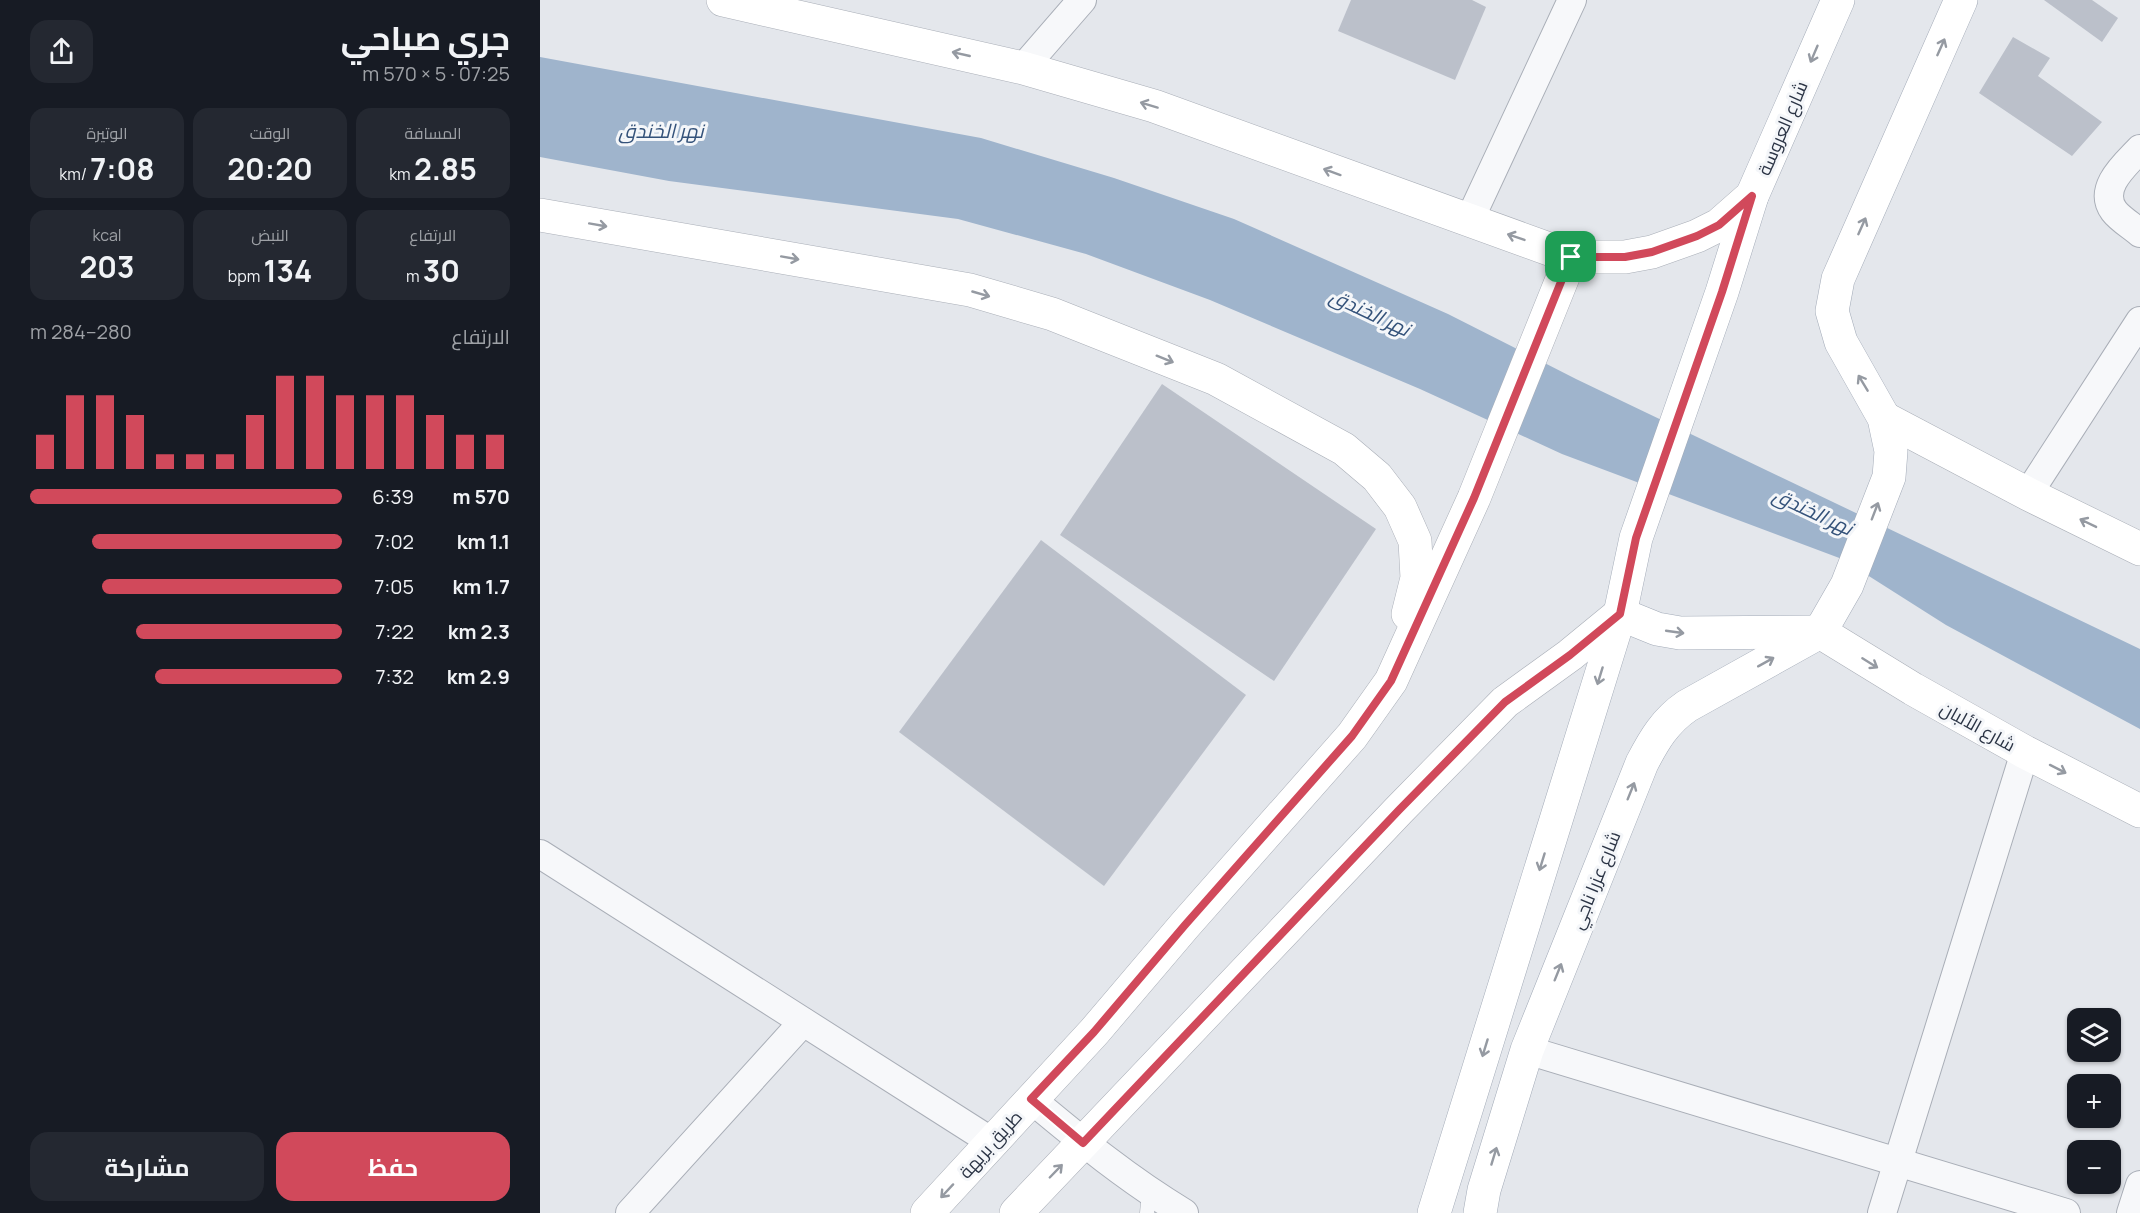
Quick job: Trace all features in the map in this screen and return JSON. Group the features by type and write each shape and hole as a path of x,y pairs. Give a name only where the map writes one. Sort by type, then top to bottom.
{"main road":[{"path":"723,0 1023,68 1154,106 1571,257 1625,257 1652,252 1697,236 1719,225 1752,196"},
{"name":"شارع العروسة","path":"1620,614 1636,538 1722,292 1752,196 1838,0"},
{"path":"1620,614 1657,629 1680,633 1820,632 1847,585 1889,477 1891,451 1884,418 1841,342 1832,311 1839,279 1961,0"},
{"path":"540,215 970,290 1042,311 1216,380 1344,449 1377,477 1400,507 1415,541 1417,578 1391,681"},
{"name":"طريق بريهة","path":"927,1213 1094,1032 1352,736 1391,681 1474,498 1571,257"},
{"path":"1884,418 2028,494 2140,549"},
{"path":"1016,1213 1399,810 1505,702 1570,655 1620,614"},
{"path":"1434,1213 1620,614"},
{"name":"شارع الألبان","path":"1820,632 1913,689 2025,752 2140,811"},
{"name":"شارع عزرا ناجي","path":"1480,1213 1484,1190 1527,1050 1642,764 1659,732 1673,715 1687,706 1820,632"}],"street":[{"path":"1023,68 1082,0"},
{"path":"1468,221 1572,0"},
{"path":"2140,149 2116,174 2108,192 2113,210 2140,233"},
{"path":"2028,494 2140,321"},
{"path":"1881,1213 2025,752"},
{"path":"540,854 992,1142"},
{"path":"630,1213 803,1022"},
{"path":"1527,1050 2066,1213"},
{"path":"1031,1099 1148,1203 1184,1213"},
{"path":"2131,1213 2140,1185"}],"water":[{"name":"نهر الخندق","path":"540,57 981,138 1114,178 1234,219 1448,314 1576,379 2140,649 2140,729 1946,625 1842,559 1562,454 1420,389 1210,300 1086,254 958,219 669,181 540,157"}],"building":[{"path":"1351,0 1472,0 1486,7 1455,80 1338,31"},
{"path":"2044,0 2092,0 2118,18 2102,42"},
{"path":"2013,37 2050,58 2038,76 2102,122 2072,156 1979,93"},
{"path":"1162,384 1376,529 1274,681 1060,535"},
{"path":"1041,540 1246,695 1104,886 899,732"}],"route":[{"path":"1752,196 1722,292 1636,538 1620,614 1570,655 1505,702 1399,810 1083,1143 1031,1099 1094,1032 1352,736 1391,681 1474,498 1571,257 1625,257 1652,252 1697,236 1719,225 1752,196"}]}
